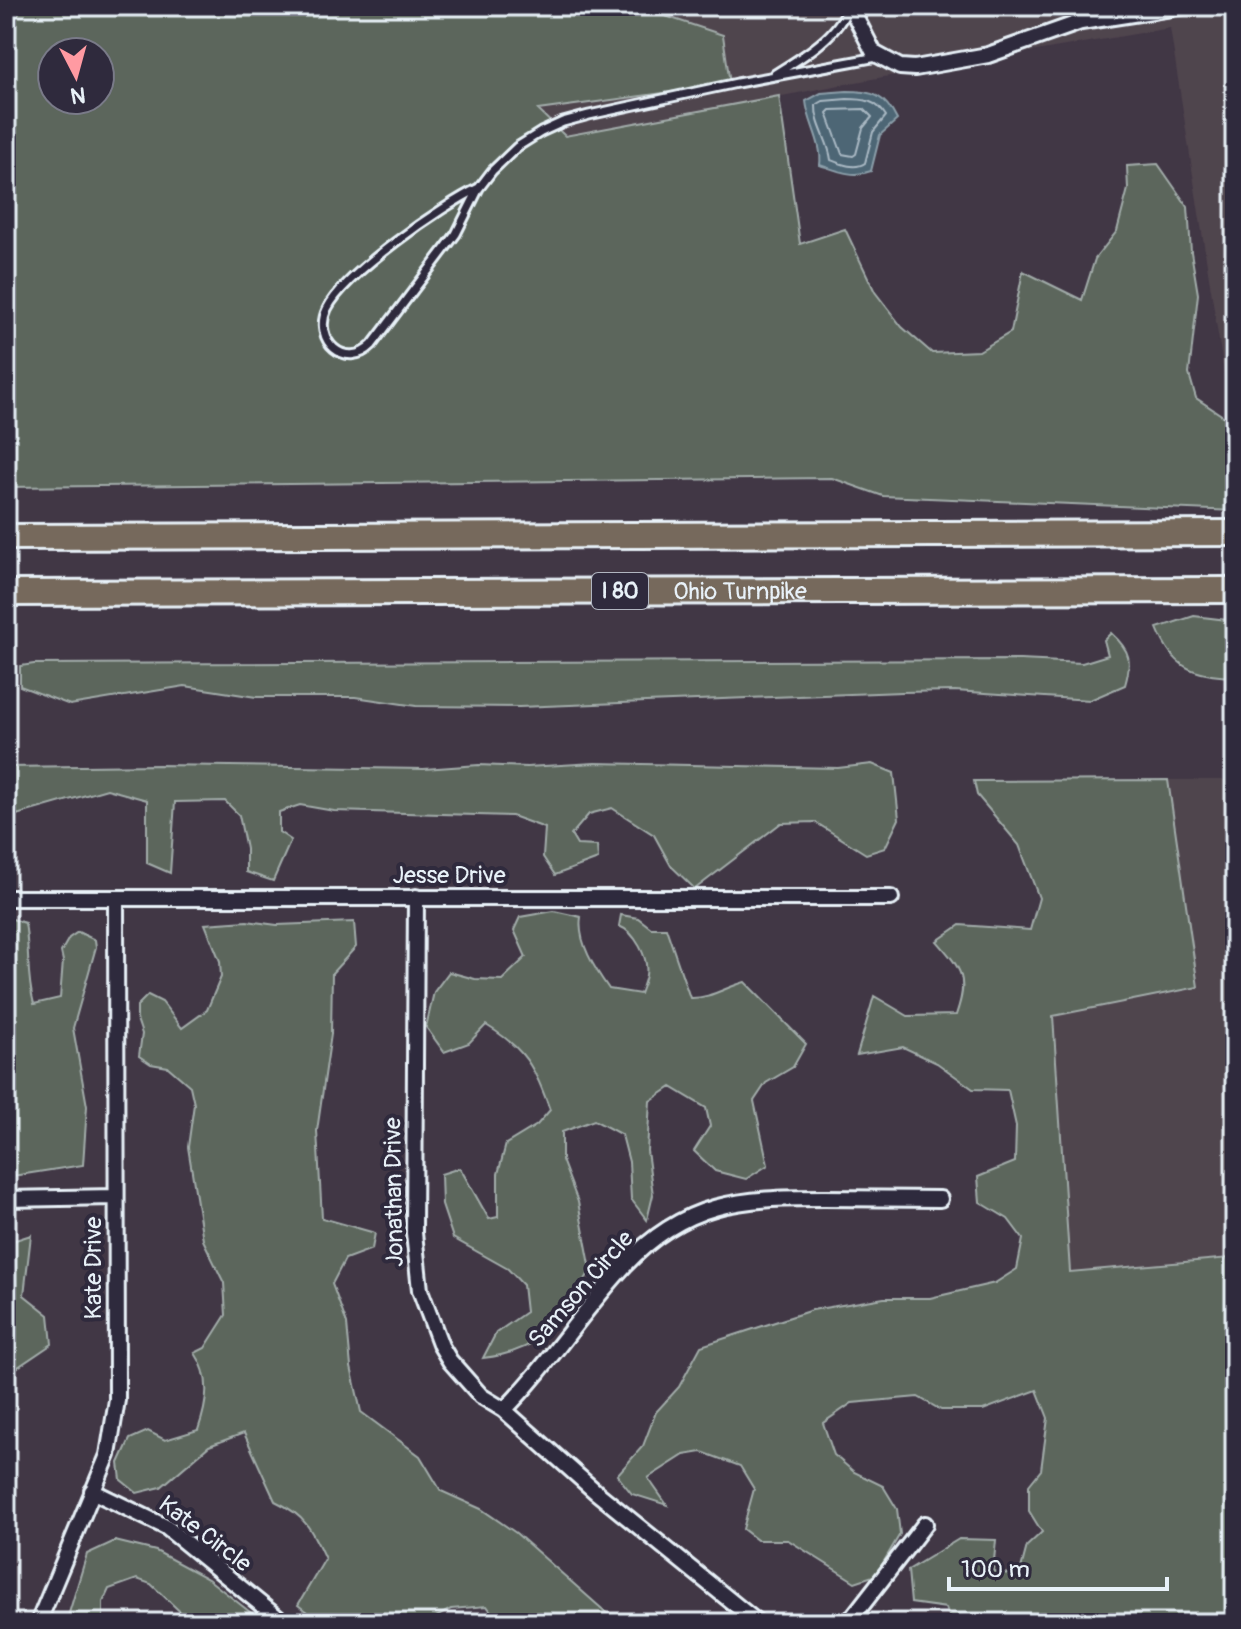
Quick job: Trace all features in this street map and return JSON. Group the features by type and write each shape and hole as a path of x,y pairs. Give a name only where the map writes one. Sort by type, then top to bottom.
{"highway":[{"path":"6,537 1235,533"},
{"name":"Ohio Turnpike","path":"6,593 1235,590"}],"street":[{"path":"849,6 866,40 880,57 900,67 915,68 988,55 1081,22 1184,6"},
{"name":"Jonathan Drive","path":"416,897 414,1233 420,1290 429,1320 450,1361 481,1396 504,1410 584,1482 758,1623"},
{"name":"Jesse Drive","path":"6,898 891,898"},
{"name":"Kate Drive","path":"38,1623 108,1455 117,1400 116,898"},
{"path":"6,1199 115,1197"},
{"name":"Samson Circle","path":"504,1410 626,1264 667,1229 698,1212 728,1203 767,1198 940,1199"},
{"name":"Kate Circle","path":"92,1491 166,1527 284,1623"},
{"path":"848,1623 925,1524"}],"lane":[{"path":"772,76 798,60 841,23 849,6"},
{"path":"479,188 461,196 384,251 339,292 327,309 324,320 326,339 332,349 348,355 366,351 456,234 479,188 492,171 517,147 563,122 772,76 880,57"}],"shaded area":[{"path":"431,6 1235,6 1235,424 1232,424 1170,28 872,79 565,137"},
{"path":"1168,780 1235,780 1235,1296 1230,1258 1070,1273 1043,990 1197,987"}],"green space":[{"path":"6,6 635,6 723,35 730,84 538,110 565,136 779,96 800,244 845,229 875,292 902,327 932,353 979,351 1011,332 1023,271 1082,300 1095,259 1117,231 1128,189 1127,166 1158,164 1188,207 1198,294 1189,374 1196,398 1235,424 1235,511 883,496 832,478 6,487"},
{"path":"1194,616 1235,621 1235,677 1196,672 1178,661 1163,642 1157,628"},
{"path":"1111,633 1123,645 1128,657 1125,685 1090,700 955,691 519,707 416,706 355,697 256,697 185,686 70,705 20,686 20,666 34,664 1020,660 1082,663 1108,655 1104,640"},
{"path":"595,763 838,768 872,764 894,773 899,819 885,848 866,854 815,822 781,823 695,889 671,866 654,835 612,808 589,814 571,835 577,845 597,846 598,859 555,875 543,857 545,828 512,816 334,811 300,805 279,812 279,832 291,840 273,881 246,872 246,849 239,815 225,801 175,802 170,873 147,863 147,800 107,789 6,818 6,767 159,765 424,769"},
{"path":"1168,780 1198,987 1053,1016 1070,1272 1230,1258 1235,1285 1235,1623 952,1623 946,1608 911,1603 908,1570 959,1539 996,1540 993,1571 1019,1576 1027,1546 1042,1532 1029,1511 1029,1485 1041,1470 1048,1418 1037,1390 983,1410 941,1410 918,1397 852,1403 823,1423 834,1455 854,1472 883,1486 897,1509 900,1534 876,1575 855,1582 788,1540 757,1540 743,1529 754,1489 740,1466 702,1452 684,1455 648,1478 667,1505 632,1494 617,1475 643,1446 656,1412 679,1387 701,1346 812,1310 884,1298 930,1298 995,1283 1017,1269 1023,1239 1008,1219 980,1202 978,1177 1015,1162 1016,1126 1008,1090 973,1089 937,1063 903,1047 857,1055 874,996 908,1016 956,1015 962,992 961,975 937,941 960,925 1030,930 1039,898 1019,845 977,795 974,781"},
{"path":"554,911 581,917 584,945 609,989 640,994 646,975 643,954 630,934 619,926 621,915 638,918 651,928 666,928 690,998 711,995 745,982 806,1044 793,1067 766,1083 754,1101 768,1165 746,1179 715,1171 694,1151 710,1126 706,1108 671,1087 650,1101 647,1151 653,1195 647,1220 631,1199 629,1162 622,1135 594,1120 562,1132 562,1160 578,1202 591,1270 560,1318 537,1340 504,1354 483,1358 496,1333 526,1312 523,1285 508,1269 453,1238 442,1205 441,1174 460,1168 489,1219 498,1217 498,1174 506,1144 537,1125 550,1110 527,1060 500,1034 486,1025 469,1043 444,1052 426,1027 434,992 449,972 475,979 502,980 526,957 514,930 520,917"},
{"path":"6,917 25,923 34,1004 60,998 61,952 69,938 78,932 95,940 96,947 73,1028 87,1106 83,1165 6,1177"},
{"path":"247,921 277,925 354,922 356,947 332,973 331,1034 317,1131 322,1218 375,1233 372,1249 345,1259 332,1284 347,1324 351,1367 361,1412 420,1456 441,1491 481,1509 516,1533 618,1623 499,1623 487,1606 451,1609 425,1623 321,1623 298,1605 325,1559 306,1524 294,1512 275,1501 244,1433 209,1446 161,1487 137,1493 121,1480 119,1463 130,1439 148,1431 165,1440 198,1430 204,1411 206,1381 195,1353 205,1348 226,1315 224,1283 203,1240 188,1147 194,1104 190,1086 168,1067 151,1064 139,1056 142,1034 137,1006 148,995 162,1002 182,1028 207,1010 221,977 220,961 205,924"},
{"path":"31,1235 24,1295 49,1315 52,1344 6,1375 6,1243"},
{"path":"115,1541 156,1551 208,1579 264,1623 192,1623 151,1584 137,1579 109,1589 103,1602 103,1623 66,1623 87,1554"}],"water":[{"path":"847,91 877,96 888,105 897,120 880,135 871,171 864,173 846,173 820,165 819,149 807,109 806,101 821,93"}]}
